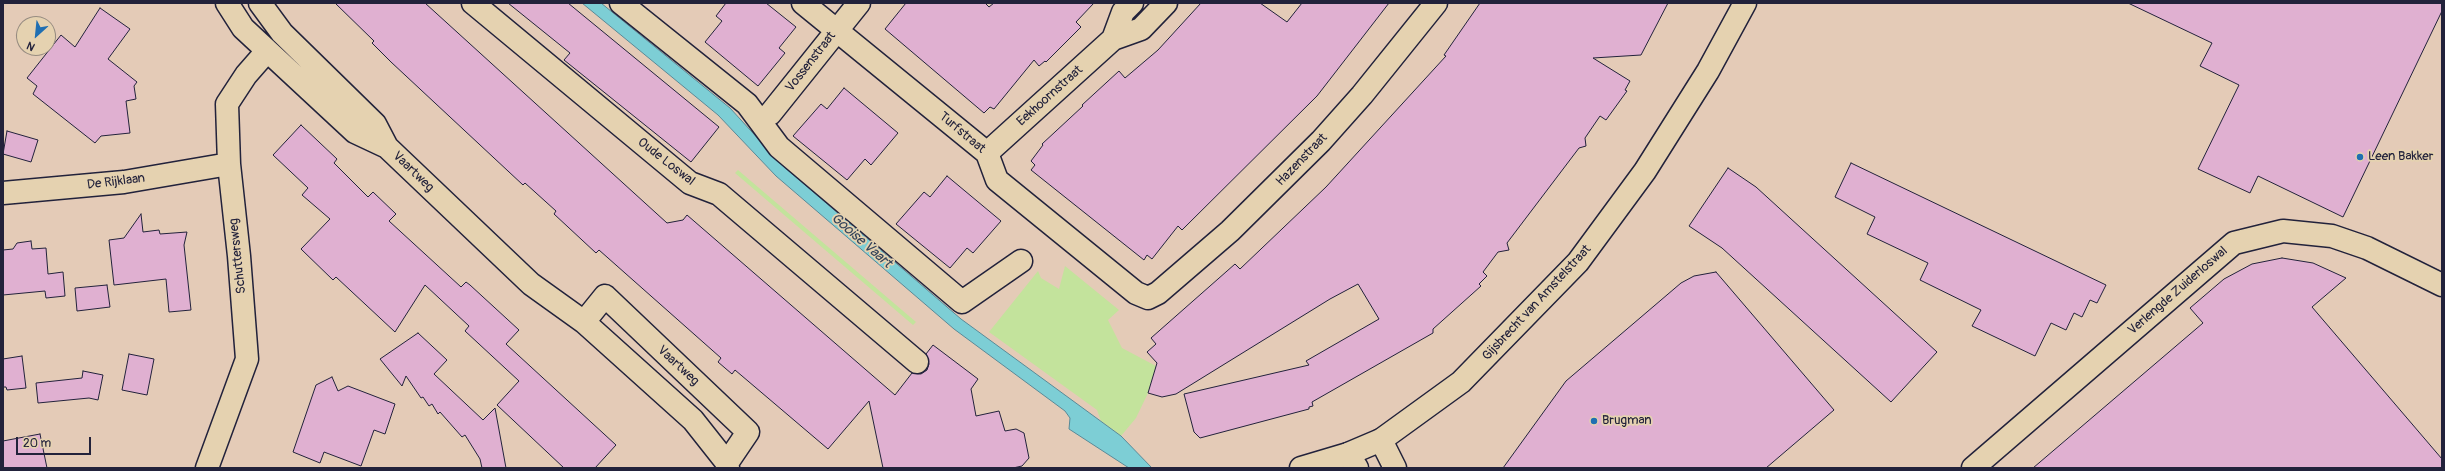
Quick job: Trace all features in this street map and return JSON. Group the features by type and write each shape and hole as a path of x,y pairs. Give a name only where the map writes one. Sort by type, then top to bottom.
{"street":[{"name":"Vaartweg","path":"227,3 243,28 355,132 386,147 531,284 584,322 693,420 728,465 748,432 604,296 584,322"},
{"name":"Vaartweg","path":"260,3 282,33 375,124 386,147"},
{"name":"Oude Loswal","path":"473,3 690,183 719,194 917,362"},
{"path":"621,3 747,104 761,119 779,147 962,302 1021,261"},
{"name":"Turfstraat","path":"803,3 987,153 997,180 1136,293 1148,298"},
{"name":"Vossenstraat","path":"761,119 770,114 859,3"},
{"name":"Eekhoornstraat","path":"1113,39 1123,12 1132,3"},
{"name":"Eekhoornstraat","path":"987,153 1113,39 1140,29 1166,3"},
{"name":"Hazenstraat","path":"1148,298 1158,293 1230,231 1321,141 1362,96 1436,3"},
{"name":"Gijsbrecht van Amstelstraat","path":"1301,468 1353,461 1461,382 1578,262 1645,171 1708,71 1745,3"},
{"name":"Schuttersweg","path":"207,468 247,359 229,164 227,104 246,75 267,51"},
{"name":"De Rijklaan","path":"3,193 124,182 229,164"},
{"name":"Verlengde Zuiderloswal","path":"1973,468 2234,243 2283,231 2332,236 2366,248 2442,285"},
{"path":"1381,440 1395,468"}],"green space":[{"path":"738,170 916,322 913,325 735,173"},
{"path":"1065,266 1119,310 1108,320 1122,348 1156,366 1148,393 1136,418 1121,436 1101,421 1097,410 989,332 1038,271 1041,278 1059,289"}],"water":[{"name":"Gooise Vaart","path":"582,3 601,3 730,108 783,166 961,319 1121,436 1152,468 1129,468 1069,429 1070,418 1065,411 954,329 776,176 718,115"}],"building":[{"path":"335,3 425,3 667,223 683,220 687,215 895,395 912,373 921,374 927,370 929,364 926,354 933,345 978,379 971,389 976,416 999,411 1005,431 1016,429 1024,433 1029,458 1022,466 1013,468 883,468 869,401 828,449 735,370 732,374 718,362 721,358 599,250 596,253 554,214 556,211 525,183 523,185 391,62 372,43 374,41"},
{"path":"508,3 568,3 719,127 691,162 564,60 570,53"},
{"path":"726,3 766,3 796,27 779,48 785,53 758,86 705,42 722,21 716,16"},
{"path":"906,3 985,3 989,7 994,3 1094,3 1076,22 1081,27 1046,62 1045,61 1039,66 1034,60 994,109 990,107 984,113 885,29"},
{"path":"1201,3 1260,3 1287,22 1302,3 1389,3 1317,96 1182,230 1178,226 1152,259 1147,255 1144,260 1031,170 1035,165 1031,161 1043,145 1042,144 1083,106 1082,105 1119,71 1125,78 1158,50"},
{"path":"1480,3 1668,3 1641,55 1593,58 1630,81 1625,90 1627,91 1606,120 1600,116 1585,138 1586,146 1579,148 1507,243 1509,250 1498,252 1483,272 1487,276 1479,284 1481,286 1433,329 1433,333 1312,402 1313,406 1309,407 1309,409 1200,438 1194,432 1184,394 1309,365 1306,361 1379,319 1358,284 1330,299 1176,394 1162,397 1148,393 1157,363 1147,352 1156,344 1151,338 1235,264 1240,269 1326,187 1446,56 1444,55"},
{"path":"2128,3 2442,3 2442,11 2343,217 2258,176 2250,193 2198,169 2239,85 2200,66 2212,43"},
{"path":"100,8 130,29 108,59 137,82 134,86 136,99 126,101 130,133 101,136 95,143 33,94 37,86 27,78 44,56 56,56 56,41 61,35 75,47"},
{"path":"844,88 898,133 871,165 865,159 847,180 793,136 821,104 827,109"},
{"path":"301,125 337,159 334,163 368,197 373,192 396,214 389,221 461,287 466,282 519,330 506,344 616,445 595,468 564,468 497,405 519,381 465,331 469,326 425,285 395,332 336,277 333,280 301,249 330,219 302,195 308,188 273,155"},
{"path":"7,131 38,140 31,162 3,154"},
{"path":"1851,163 2106,285 2097,303 2090,300 2082,317 2074,313 2066,330 2051,323 2035,356 1972,326 1981,310 1920,280 1928,263 1867,234 1875,217 1835,197"},
{"path":"1728,168 1756,187 1937,352 1891,402 1722,248 1689,226"},
{"path":"947,176 1001,221 973,253 967,248 950,268 896,224 924,192 930,197"},
{"path":"141,214 143,232 159,230 160,234 187,232 184,245 191,310 169,312 166,279 114,285 109,240 124,238"},
{"path":"31,241 32,249 46,248 48,274 63,272 65,296 46,298 45,291 3,295 3,250 13,249 17,243"},
{"path":"2282,258 2313,263 2346,278 2312,307 2442,459 2442,468 2033,468 2203,323 2190,308 2224,279 2252,264"},
{"path":"1716,272 1834,410 1766,468 1503,468 1566,381 1681,283 1694,276"},
{"path":"107,285 110,307 77,311 75,288"},
{"path":"418,333 447,360 434,374 483,420 495,408 506,468 482,468 480,459 465,435 462,437 440,412 438,414 432,404 429,406 423,397 421,398 406,376 402,386 380,359"},
{"path":"129,354 154,359 147,395 122,390"},
{"path":"22,356 26,388 7,390 6,387 3,387 3,359"},
{"path":"83,371 103,375 98,400 89,398 38,403 36,383 82,378"},
{"path":"332,377 338,391 348,386 395,404 385,434 374,430 361,466 324,452 320,463 293,452 316,385"},
{"path":"40,434 47,468 3,468 3,441"}],"place":[{"name":"Leen Bakker","path":"2360,157"},
{"name":"Brugman","path":"1594,421"}]}
